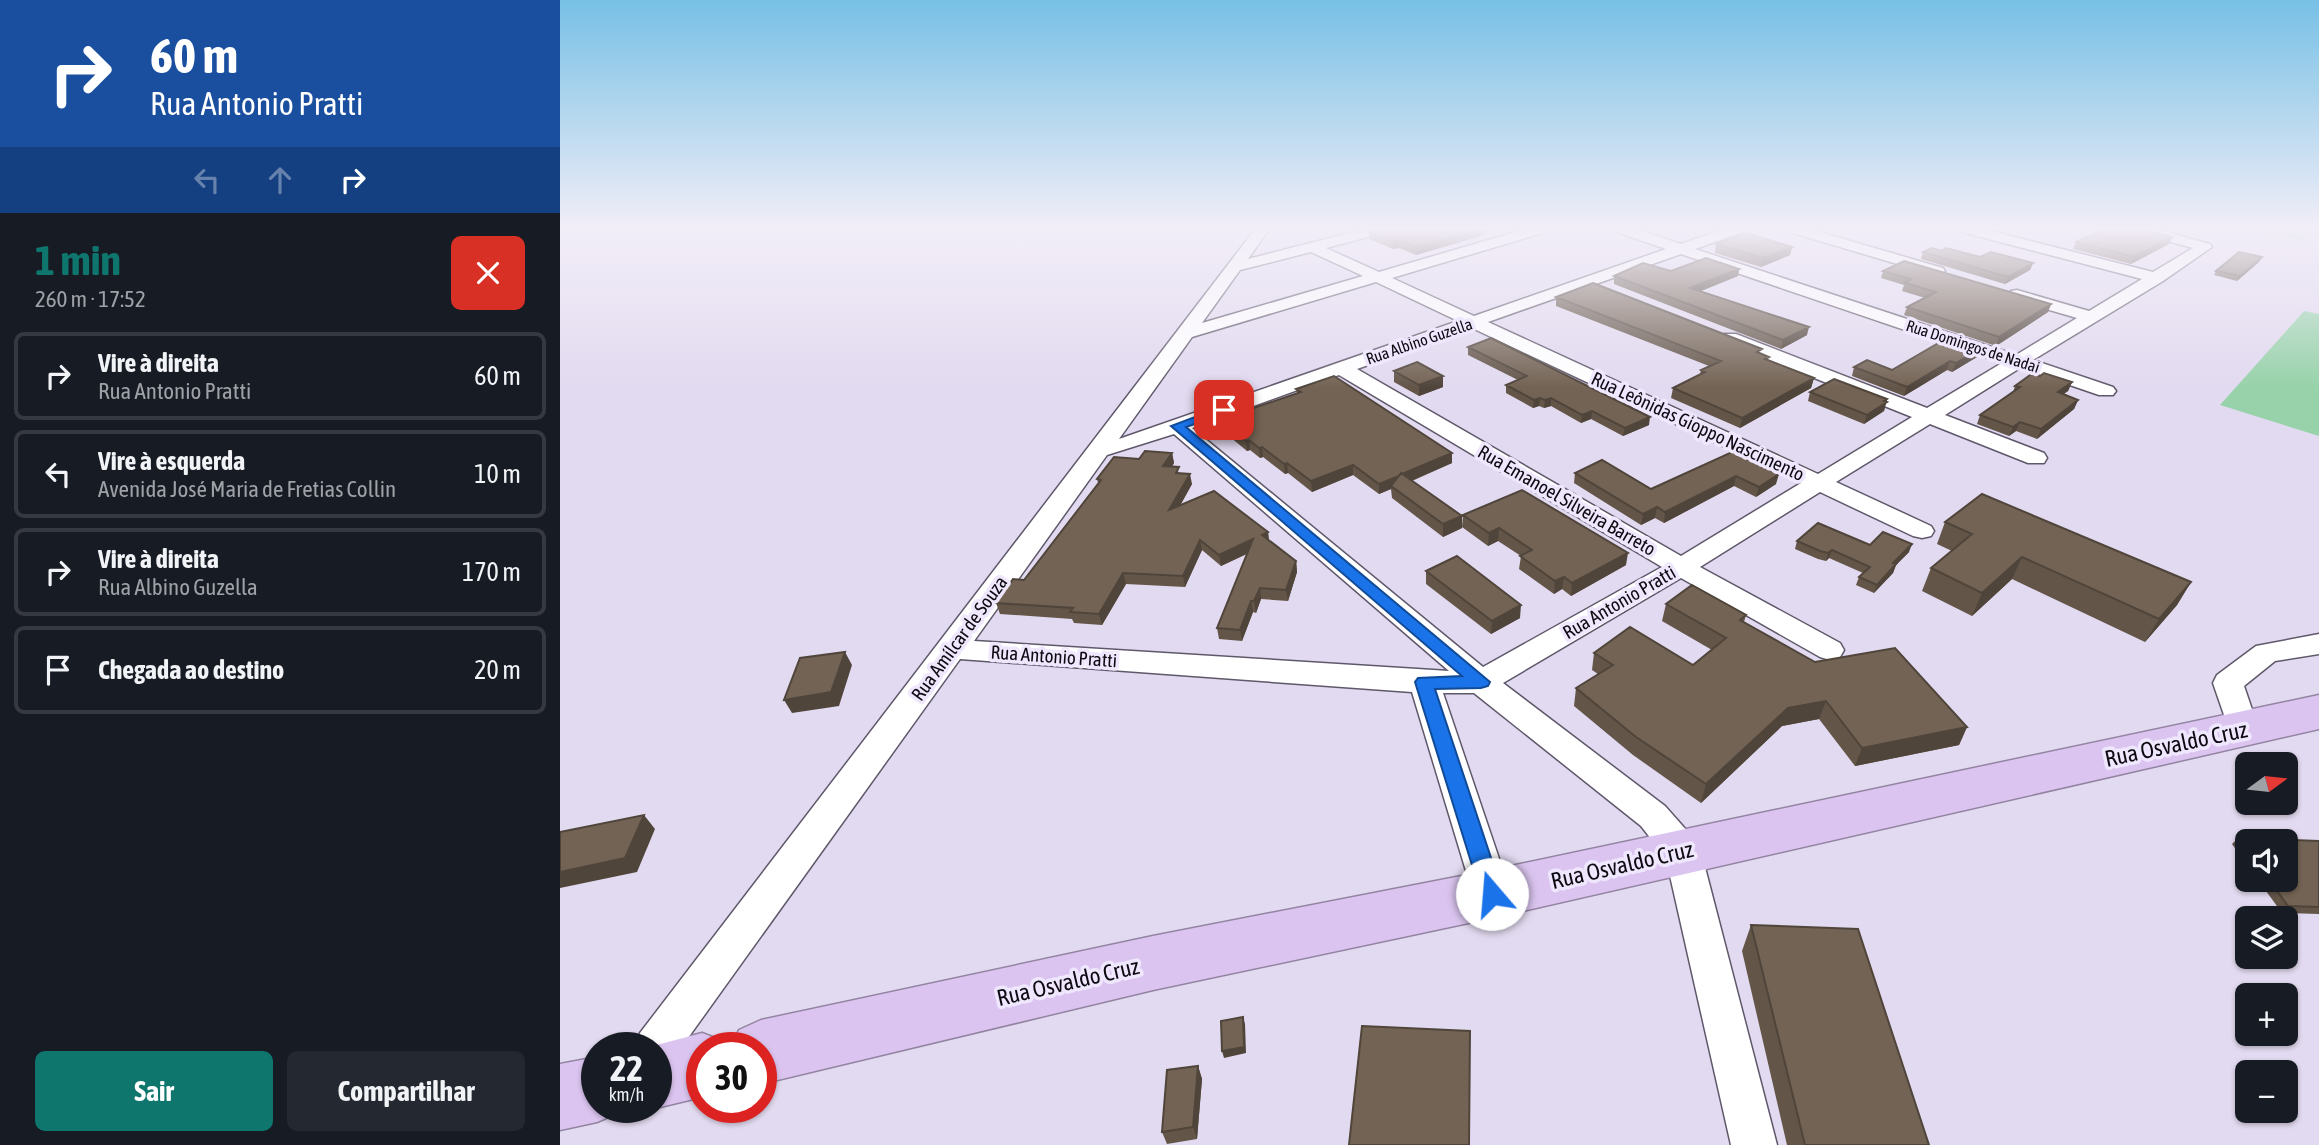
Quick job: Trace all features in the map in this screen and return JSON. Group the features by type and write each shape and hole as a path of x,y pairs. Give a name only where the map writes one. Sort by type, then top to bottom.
{"highway":[{"name":"Rua Osvaldo Cruz","path":"777,1048 1153,963 1492,894 2319,712"},
{"path":"560,1097 581,1092"}],"street":[{"name":"Rua Amílcar de Souza","path":"667,1032 1223,281"},
{"path":"1184,334 1364,281"},
{"path":"1388,281 1465,318"},
{"name":"Rua Albino Guzella","path":"1097,451 1341,368 1465,318 1570,281"},
{"name":"Rua Domingos de Nadai","path":"1779,281 2106,391"},
{"name":"Rua Antonio Pratti","path":"952,649 1424,682 1481,682 1681,567 2088,316 2151,281"},
{"path":"1588,282 1614,292"},
{"name":"Rua Albino Guzella","path":"1119,422 1143,419 1588,282"},
{"path":"1998,289 2088,316"},
{"name":"Rua Leônidas Gioppo Nascimento","path":"1465,318 1922,531"},
{"path":"1718,333 2036,458"},
{"name":"Rua Emanoel Silveira Barreto","path":"1341,368 1681,567 1830,650"},
{"path":"1177,426 1481,682 1653,816 1683,852 1754,1145"},
{"path":"2243,730 2228,683 2266,653 2319,644"},
{"path":"1424,682 1492,894"}],"green space":[{"path":"2304,311 2319,314 2319,436 2220,405"}],"building":[{"path":"1628,281 1707,281 1690,288 1809,327 1783,340"},
{"path":"1974,281 2051,304 1999,337 1907,307 1936,292 1905,283"},
{"path":"1593,283 1762,349 1757,352 1769,357 1765,359 1814,378 1742,418 1673,388 1721,361 1556,297"},
{"path":"1491,338 1650,417 1625,428 1592,411 1582,415 1551,398 1534,400 1506,385 1527,376 1468,347"},
{"path":"1947,338 1980,349 1956,363 1950,361 1907,387 1854,367 1867,360 1892,370"},
{"path":"1417,362 1443,376 1419,385 1394,371"},
{"path":"2033,373 2040,376 2044,373 2072,382 2058,392 2078,400 2041,429 2020,422 2013,427 1980,415 2020,387 2015,386"},
{"path":"1334,376 1452,453 1379,484 1353,465 1311,481 1262,447 1246,441 1222,422 1227,420 1224,418 1301,392 1296,389"},
{"path":"1834,379 1887,399 1884,401 1887,402 1867,415 1810,392"},
{"path":"1145,451 1172,453 1163,466 1179,467 1176,473 1190,474 1169,510 1214,491 1268,532 1262,535 1296,561 1286,590 1260,588 1254,601 1251,601 1240,630 1217,628 1253,539 1219,555 1200,540 1183,576 1123,573 1099,614 1070,612 1073,608 996,603 1013,579 1024,580 1101,480 1097,479 1114,457 1139,459"},
{"path":"1732,452 1779,474 1759,487 1736,476 1665,512 1657,507 1643,514 1575,473 1602,460 1651,489"},
{"path":"1401,473 1462,516 1443,524 1391,486"},
{"path":"1522,490 1628,553 1572,583 1564,577 1555,581 1520,556 1532,550 1499,528 1489,533 1463,515"},
{"path":"1982,494 2191,582 2159,619 2022,557 1982,593 1931,568 1972,534 1945,522"},
{"path":"1818,523 1870,545 1883,532 1912,544 1893,563 1896,564 1877,585 1859,577 1870,567 1832,550 1828,553 1820,551 1797,541"},
{"path":"1457,556 1521,605 1492,621 1426,571"},
{"path":"1692,585 1746,615 1740,620 1815,662 1895,648 1967,727 1862,748 1826,701 1788,708 1706,784 1636,737 1576,688 1613,665 1594,653 1630,627 1693,665 1726,638 1666,604"},
{"path":"845,652 831,692 784,700 800,658"},
{"path":"644,815 625,858 560,872 560,832"},
{"path":"2298,840 2319,841 2319,907 2288,906 2278,892 2298,892"},
{"path":"1751,925 1858,929 1929,1145 1805,1145"},
{"path":"1243,1017 1244,1047 1222,1051 1221,1021"},
{"path":"1362,1026 1470,1031 1469,1145 1349,1145"},
{"path":"1198,1066 1193,1127 1162,1132 1167,1070"}],"route":[{"path":"1224,410 1177,426 1481,682 1424,682 1492,894"}]}
